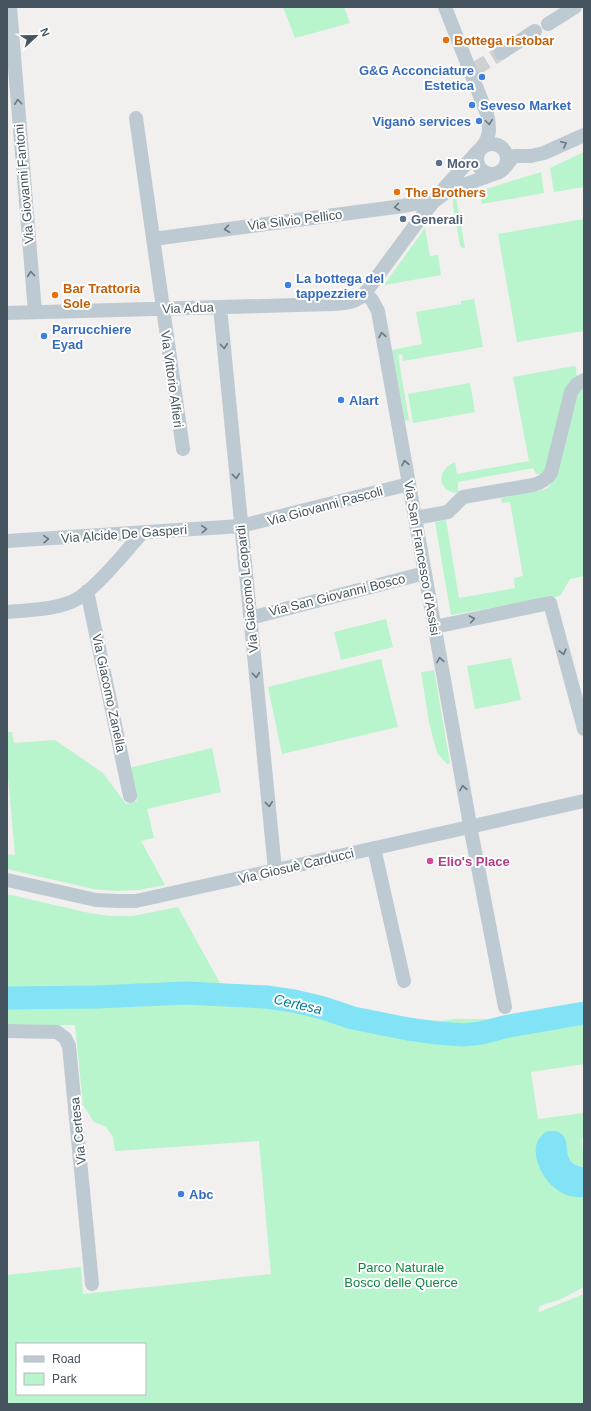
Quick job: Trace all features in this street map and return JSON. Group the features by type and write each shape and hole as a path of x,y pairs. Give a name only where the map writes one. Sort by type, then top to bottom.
{"street":[{"name":"Via Giovanni Fantoni","path":"10,7 35,312"},
{"path":"365,293 436,200 488,138 489,123 487,114 473,71 445,7"},
{"path":"548,24 575,7"},
{"path":"501,53 535,31"},
{"path":"136,118 162,309"},
{"path":"436,200 449,190 501,170 514,156 544,154 584,135"},
{"path":"491,144 501,146 507,155 501,170 490,174 486,173 479,167 476,160 480,149 491,144"},
{"name":"Via Silvio Pellico","path":"153,239 403,206 436,200"},
{"name":"Via Adua","path":"7,313 345,303 357,300 365,293"},
{"name":"Via San Francesco d'Assisi","path":"365,293 377,308 470,826 505,1007"},
{"name":"Via Giacomo Leopardi","path":"220,307 275,870"},
{"name":"Via Vittorio Alfieri","path":"162,309 182,449"},
{"path":"415,518 448,512 464,497 533,485 541,483 548,478 551,473 571,392 584,380"},
{"name":"Via Giovanni Pascoli","path":"241,526 409,484"},
{"name":"Via Alcide De Gasperi","path":"7,542 241,526"},
{"path":"7,612 29,610 73,601 88,591 142,533"},
{"name":"Via San Giovanni Bosco","path":"250,618 425,573"},
{"name":"Via Giacomo Zanella","path":"88,591 130,796"},
{"path":"434,627 550,603 584,729"},
{"name":"Via Giosuè Carducci","path":"7,880 96,900 136,901 584,801"},
{"path":"374,848 404,981"},
{"name":"Via Certesa","path":"7,1032 57,1032 65,1038 69,1046 92,1284"}],"green space":[{"path":"283,7 344,7 350,23 295,38"},
{"path":"584,152 584,187 554,192 550,168"},
{"path":"541,172 544,193 482,204 479,191"},
{"path":"456,197 465,248 460,246 453,205 453,200"},
{"path":"584,219 584,331 517,342 498,234"},
{"path":"425,228 430,256 438,255 441,275 384,285"},
{"path":"474,299 483,347 403,361 402,354 398,355 409,420 405,421 392,350 422,344 416,312 461,304 461,301"},
{"path":"574,366 576,367 577,376 547,467 542,474 536,474 533,468 458,482 458,493 451,492 446,489 443,485 442,475 444,470 449,465 455,462 457,474 529,461 513,377"},
{"path":"470,383 475,412 413,423 408,394"},
{"path":"584,386 584,576 570,579 560,596 451,615 435,522 446,520 459,598 515,588 514,578 523,576 510,502 502,503 501,498 548,488 552,482 573,401"},
{"path":"386,619 393,647 341,660 334,632"},
{"path":"511,658 521,700 475,709 467,666"},
{"path":"381,659 398,727 282,754 268,687"},
{"path":"434,670 450,763 447,764 437,753 429,722 421,672"},
{"path":"7,732 12,732 14,743 55,740 103,773 126,804 137,801 129,768 212,748 221,792 147,809 154,838 141,841 165,885 138,890 115,891 93,889 7,869 7,854 15,855 7,766"},
{"path":"7,894 89,913 110,916 133,916 178,907 221,985 76,990 7,989"},
{"name":"Parco Naturale Bosco delle Querce","path":"164,1000 232,1000 272,1003 318,1012 341,1022 386,1034 456,1044 476,1044 510,1035 584,1020 584,1064 531,1072 538,1119 584,1113 584,1138 582,1139 584,1167 578,1166 570,1160 566,1151 563,1135 560,1133 552,1132 540,1137 537,1146 577,1197 584,1197 584,1287 561,1299 540,1306 538,1310 539,1312 584,1294 584,1404 7,1404 7,1275 81,1267 83,1294 271,1274 259,1141 115,1151 113,1137 106,1127 94,1122 83,1105 75,1025 7,1025 7,1004"},
{"path":"515,1015 487,1025 465,1030 435,1026 412,1019 442,1021 454,1019 496,1019"}],"water":[{"path":"548,1131 558,1132 563,1135 566,1140 570,1159 575,1164 584,1167 584,1197 576,1197 561,1192 549,1183 544,1176 537,1160 536,1151 537,1143 541,1136"}],"waterway":[{"name":"Certesa","path":"7,998 96,997 186,993 266,997 294,1001 323,1008 353,1018 408,1029 464,1035 584,1013"}],"tunnel":[{"path":"475,69 501,53"}],"place":[{"name":"Bottega ristobar","path":"446,40"},
{"name":"G&G Acconciature Estetica","path":"482,77"},
{"name":"Seveso Market","path":"472,105"},
{"name":"Viganò services","path":"479,121"},
{"name":"Moro","path":"439,163"},
{"name":"The Brothers","path":"397,192"},
{"name":"Generali","path":"403,219"},
{"name":"La bottega del tappezziere","path":"288,285"},
{"name":"Bar Trattoria Sole","path":"55,295"},
{"name":"Parrucchiere Eyad","path":"44,336"},
{"name":"Alart","path":"341,400"},
{"name":"Elio's Place","path":"430,861"},
{"name":"Abc","path":"181,1194"}]}
